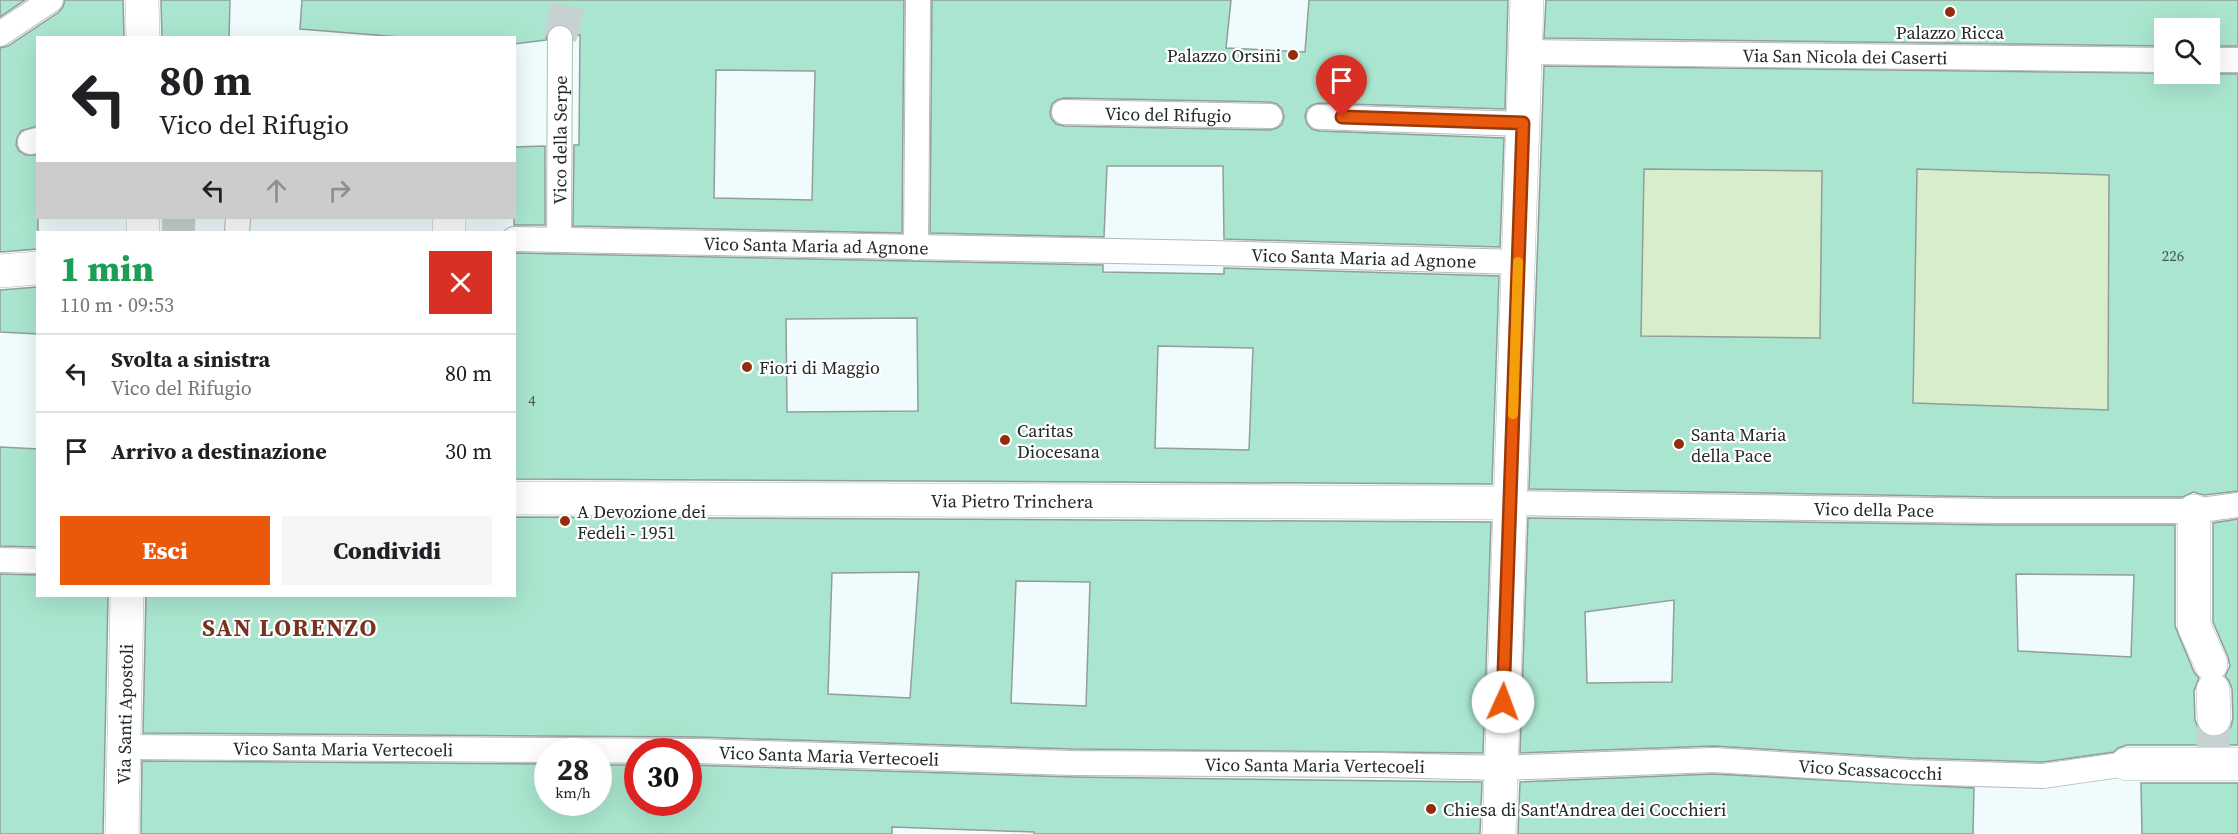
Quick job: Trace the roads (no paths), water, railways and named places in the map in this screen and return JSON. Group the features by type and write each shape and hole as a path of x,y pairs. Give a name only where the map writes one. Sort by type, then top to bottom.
{"street":[{"path":"142,0 143,36"},
{"path":"1498,834 1527,0"},
{"path":"0,271 36,268"},
{"name":"Via Pietro Trinchera","path":"516,498 1510,503"},
{"path":"2194,511 2194,626 2217,725"},
{"name":"Via Santi Apostoli","path":"122,834 127,597"},
{"name":"Vico Scassacocchi","path":"2127,764 2217,725"}],"lane":[{"path":"0,34 51,0"},
{"path":"916,248 918,0"},
{"name":"Vico della Serpe","path":"559,240 560,38"},
{"name":"Via San Nicola dei Caserti","path":"1525,52 2154,60"},
{"path":"2220,60 2238,60"},
{"name":"Vico del Rifugio","path":"1064,112 1270,116"},
{"path":"1319,117 1523,123"},
{"name":"Vico Santa Maria ad Agnone","path":"516,239 1116,253 1211,253 1518,262"},
{"name":"Vico della Pace","path":"1510,503 1995,511 2194,511 2238,505"},
{"path":"0,560 36,561"},
{"name":"Vico Santa Maria Vertecoeli","path":"123,747 697,752 1073,763 1501,768"},
{"name":"Vico Scassacocchi","path":"1501,768 1713,760 1911,772 2043,776 2127,764"}],"tunnel":[{"path":"560,38 569,0"},
{"path":"2213,751 2214,719"}],"place":[{"name":"Palazzo Ricca","path":"1950,12"},
{"name":"Palazzo Orsini","path":"1293,55"},
{"name":"Fiori di Maggio","path":"747,367"},
{"name":"Caritas Diocesana","path":"1005,440"},
{"name":"Santa Maria della Pace","path":"1679,444"},
{"name":"A Devozione dei Fedeli - 1951","path":"565,521"},
{"name":"Chiesa di Sant'Andrea dei Cocchieri","path":"1431,809"}],"district":[{"name":"SAN LORENZO","path":"290,627"}]}
